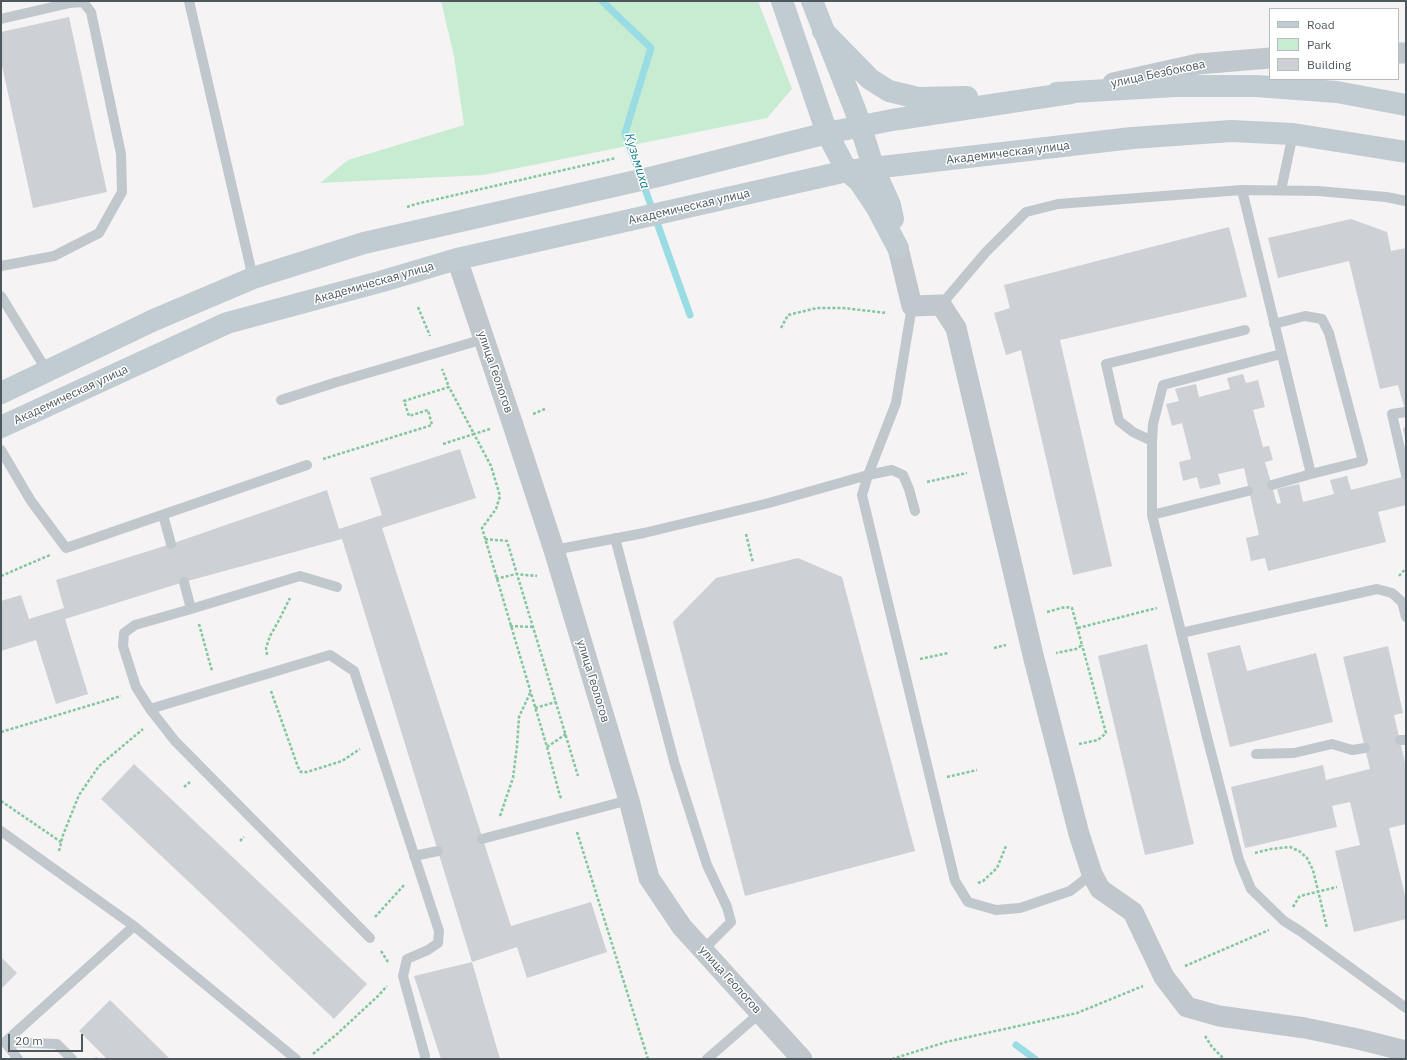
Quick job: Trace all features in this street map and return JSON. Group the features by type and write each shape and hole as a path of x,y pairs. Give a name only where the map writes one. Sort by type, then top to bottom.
{"main road":[{"path":"782,1 827,133 847,171 859,180 877,208 898,248"},
{"path":"812,1 856,112 874,168 890,204 898,248"},
{"path":"824,31 870,79 889,91 918,98 1071,93 1176,86 1256,86 1337,92 1406,105"},
{"path":"1,392 154,320 253,278 364,243 658,176 827,133 892,120 1071,93"},
{"name":"Академическая улица","path":"1,428 227,323 383,281 457,259 847,171 1132,138 1231,131 1293,134 1406,152"}],"street":[{"name":"улица Безбокова","path":"1071,93 1198,64 1269,58"},
{"path":"898,248 912,306 941,305 956,328 1035,662 1079,834 1092,874 1100,889 1133,912 1164,977 1187,1007 1219,1016 1320,1031 1406,1051"},
{"name":"улица Геологов","path":"457,259 554,550 629,800 649,878 682,927 802,1059"}],"lane":[{"path":"189,1 253,278"},
{"path":"1,19 70,3 83,2 91,12 121,154 122,192 100,233 54,256 1,266"},
{"path":"1281,190 1293,134"},
{"path":"1242,190 1310,474"},
{"path":"941,305 986,252 1026,212 1058,204 1242,190 1325,191 1386,197 1406,201"},
{"path":"1,296 47,371"},
{"path":"912,306 896,403 868,475 862,496 955,881 968,902 996,910 1020,908 1070,891 1092,874"},
{"path":"1272,484 1363,461 1329,333 1322,319 1305,316 1274,324"},
{"path":"1152,441 1133,432 1120,421 1106,364 1245,330"},
{"path":"282,400 337,382 484,339"},
{"path":"1281,354 1163,384 1153,424 1152,514 1239,857 1251,889 1284,921 1406,1008"},
{"path":"1405,412 1392,414 1406,474"},
{"path":"1,450 31,501 66,548 163,516 306,465"},
{"path":"554,550 644,533 769,503 868,475 892,470 903,475 915,511"},
{"path":"1152,514 1248,491"},
{"path":"163,516 171,544"},
{"path":"615,538 674,765 706,865 727,907 731,922 703,950"},
{"path":"337,587 300,576 135,625 124,633 123,646 139,691 153,713 175,741 370,938"},
{"path":"184,582 193,608"},
{"path":"1181,633 1377,588 1392,593 1402,602 1406,617"},
{"path":"153,713 217,689 330,655 354,671 439,931 438,943 428,950 407,959 403,976 425,1056"},
{"path":"1256,754 1294,753 1332,744 1352,750 1365,748"},
{"path":"482,839 629,800"},
{"path":"1,831 134,926 296,1059"},
{"path":"414,856 438,851"},
{"path":"2,1043 134,926"},
{"path":"707,1059 760,1013"},
{"path":"2,1043 18,1059"},
{"path":"2,1043 57,1044 72,1059"}],"path":[{"path":"781,328 788,315 817,308 843,308 887,313"},
{"path":"449,388 491,466 500,496 496,509 482,528 496,580 547,747 560,796 571,815 648,1059"},
{"path":"306,465 432,425 428,410 409,416 404,401 441,390"},
{"path":"443,444 474,434"},
{"path":"927,482 989,467"},
{"path":"746,534 753,563"},
{"path":"485,539 508,541 516,574 578,776"},
{"path":"1,576 66,548"},
{"path":"496,580 516,574 544,577"},
{"path":"1078,628 1174,604"},
{"path":"1044,612 1065,607 1072,608 1106,733 1098,740 1076,745"},
{"path":"193,608 217,689"},
{"path":"272,673 266,648 270,636 278,622"},
{"path":"510,626 533,626"},
{"path":"994,648 1006,645"},
{"path":"1054,653 1076,649 1082,645"},
{"path":"902,663 948,652"},
{"path":"269,685 301,772 306,772 342,761 376,739"},
{"path":"1,732 139,691"},
{"path":"493,836 513,778 519,717 530,693"},
{"path":"535,708 556,702"},
{"path":"54,869 61,842 79,795 99,766 153,713"},
{"path":"547,747 566,734"},
{"path":"931,781 977,770"},
{"path":"1,801 61,842"},
{"path":"960,889 984,881 997,868 1006,846"},
{"path":"1239,857 1271,849 1290,847 1299,851 1307,858 1313,870 1333,955"},
{"path":"363,930 418,868"},
{"path":"1284,921 1299,897 1337,887"},
{"path":"892,1059 946,1042 1077,1013 1164,977 1179,969 1275,928"},
{"path":"307,1059 337,1034 378,996"}],"green space":[{"path":"441,1 758,1 792,89 767,118 483,175 320,183 348,160 464,125 454,56"}],"building":[{"path":"69,17 107,192 33,208 1,61 1,32"},
{"path":"1351,219 1387,232 1391,251 1406,248 1406,414 1398,385 1380,389 1349,261 1278,278 1268,238"},
{"path":"1229,227 1247,297 1060,340 1112,566 1073,575 1021,350 1006,355 994,313 1010,308 1004,285"},
{"path":"1243,374 1246,383 1258,380 1265,407 1253,410 1263,447 1269,446 1273,460 1265,462 1277,504 1281,503 1277,489 1299,484 1303,502 1334,494 1330,480 1347,476 1351,490 1406,476 1406,505 1378,512 1386,542 1268,571 1265,558 1251,561 1246,538 1259,535 1244,468 1218,474 1221,484 1200,489 1197,477 1183,481 1179,462 1191,459 1182,423 1172,426 1166,404 1179,401 1175,389 1196,384 1199,397 1230,389 1227,378"},
{"path":"1406,427 1406,438 1405,438 1403,428"},
{"path":"460,449 476,498 382,528 511,926 591,902 607,952 527,978 517,947 472,962 342,539 184,582 65,619 88,694 56,704 36,640 1,651 1,601 21,595 29,619 64,608 56,580 171,544 327,490 339,529 382,515 370,478"},
{"path":"798,558 842,577 915,851 745,896 673,622 716,578"},
{"path":"1147,644 1194,844 1145,855 1098,656"},
{"path":"1240,645 1247,671 1316,653 1333,722 1230,747 1207,653"},
{"path":"1388,646 1403,713 1394,715 1406,767 1406,824 1389,828 1406,900 1406,919 1354,932 1335,851 1360,845 1350,802 1332,806 1337,827 1245,848 1231,787 1323,765 1326,780 1370,769 1343,657"},
{"path":"134,764 367,984 334,1019 101,799"},
{"path":"1,957 17,973 1,989"},
{"path":"472,962 500,1059 441,1059 414,976"},
{"path":"110,1000 170,1059 107,1059 79,1031"}],"waterway":[{"name":"Кузьмиха","path":"602,1 651,48 625,133 690,315"},
{"name":"Кузьмиха","path":"1016,1045 1035,1059"}]}
